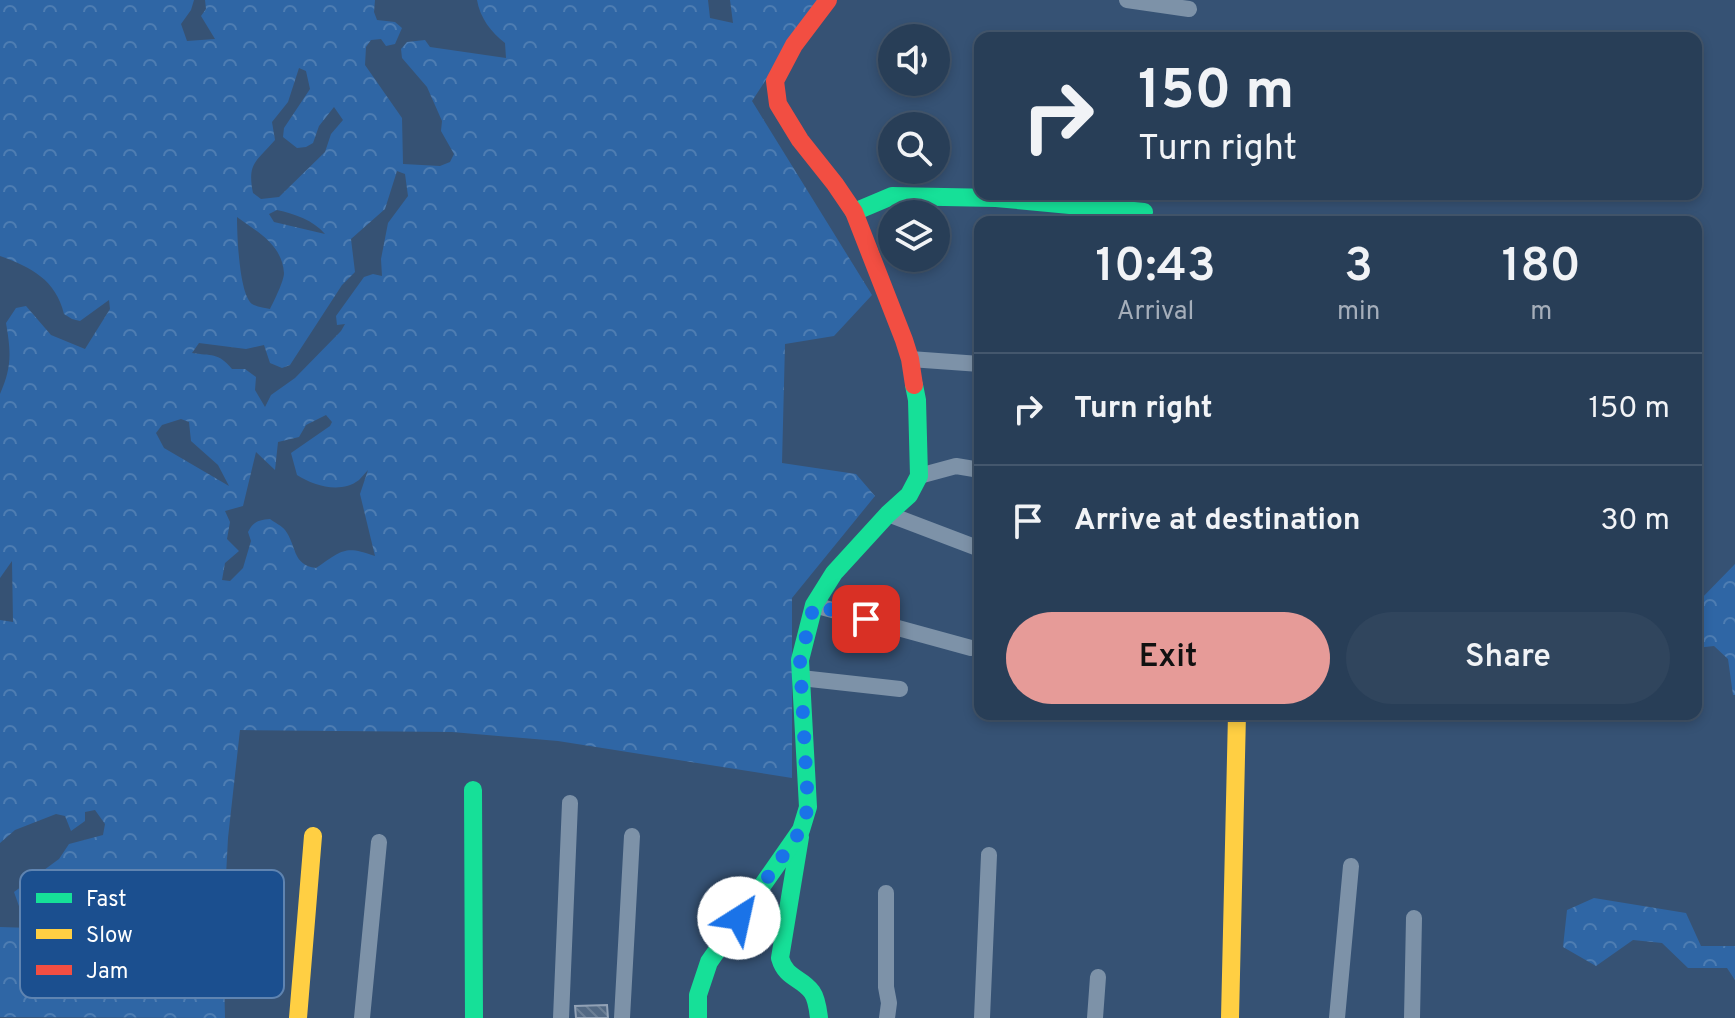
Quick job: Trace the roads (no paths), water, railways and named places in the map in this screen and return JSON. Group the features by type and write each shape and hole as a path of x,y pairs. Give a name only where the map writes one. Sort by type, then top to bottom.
{"street":[{"path":"819,1018 812,992 791,977 781,965 780,958 801,830 808,807 800,660 814,605 834,573 909,495 919,476 917,400 910,359 854,212 800,140 778,104 775,81 794,45 828,0"},
{"path":"1127,0 1189,9"},
{"path":"854,212 892,196 974,198"},
{"path":"1017,200 1144,212"},
{"path":"910,359 974,364"},
{"path":"919,476 956,466 974,469"},
{"path":"888,514 974,547"},
{"path":"814,605 971,648"},
{"path":"801,678 900,689"},
{"path":"1230,1018 1237,720"},
{"path":"473,790 474,1018"},
{"path":"561,1018 570,803"},
{"path":"698,1018 698,995 709,962 801,830"},
{"path":"298,1018 313,836"},
{"path":"622,1018 632,836"},
{"path":"362,1018 379,842"},
{"path":"982,1018 989,855"},
{"path":"1337,1018 1351,866"},
{"path":"886,893 887,1018"},
{"path":"1412,1018 1414,918"},
{"path":"1095,1018 1098,977"}]}
